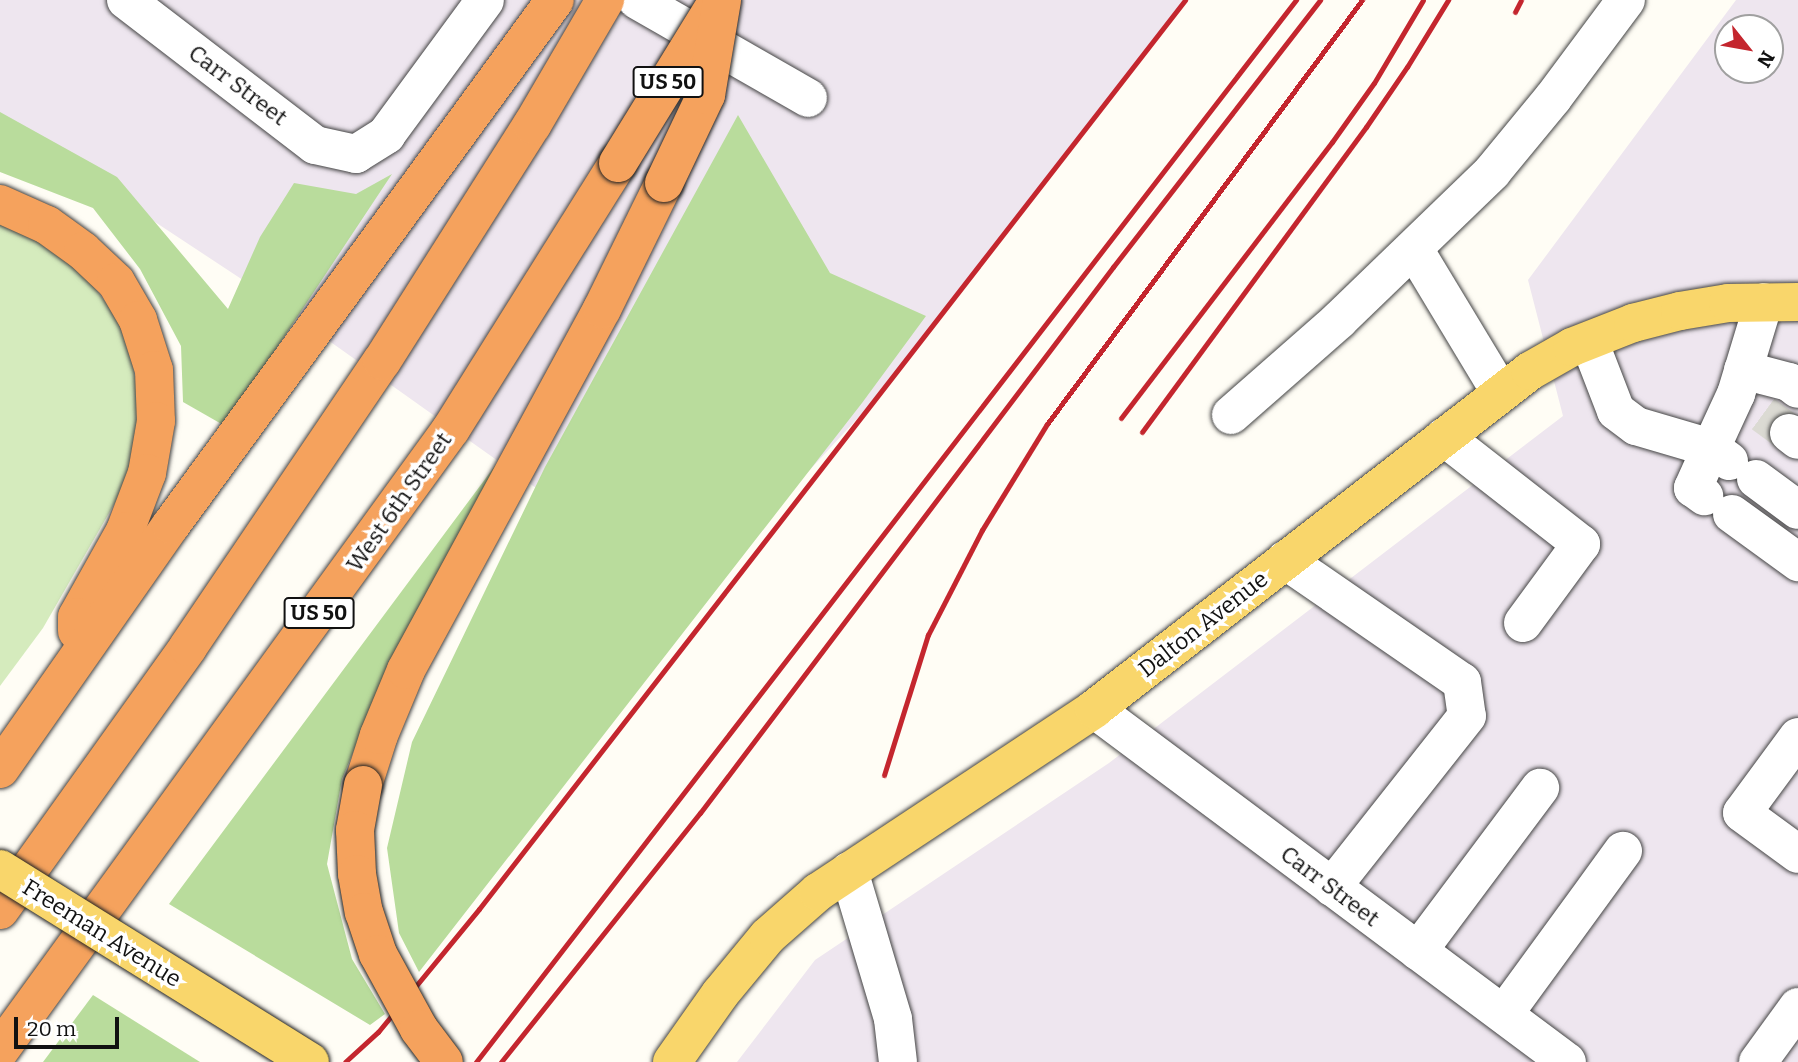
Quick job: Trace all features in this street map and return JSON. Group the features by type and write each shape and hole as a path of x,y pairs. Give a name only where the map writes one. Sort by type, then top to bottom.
{"highway":[{"path":"0,769 77,657 555,0"},
{"path":"0,910 188,647 375,372 532,125 606,0"},
{"path":"444,1062 419,1030 378,954 363,912 357,874 355,830 363,785 379,735 406,670 602,309 706,95 720,0"},
{"name":"West 6th Street","path":"0,1050 451,429 720,0"},
{"path":"0,204 47,225 83,251 116,282 138,320 153,370 156,421 147,473 125,531 78,617 77,657"}],"main road":[{"name":"Dalton Avenue","path":"672,1062 720,994 768,936 818,892 1094,709 1530,371 1589,341 1633,323 1728,303 1781,302"},
{"name":"Freeman Avenue","path":"0,869 310,1062"}],"street":[{"name":"Carr Street","path":"127,0 316,145 356,154 386,135 485,0"},
{"path":"637,0 808,98"},
{"path":"1231,415 1414,249 1492,172 1553,98 1626,0"},
{"path":"1414,249 1501,393"},
{"path":"1766,410 1781,302"},
{"path":"1589,341 1616,411 1636,426 1732,463 1798,510"},
{"path":"1798,388 1788,382 1766,410 1732,463 1693,488 1798,562"},
{"path":"1444,437 1581,544 1524,623"},
{"path":"1285,560 1462,682 1467,716 1332,887"},
{"name":"Carr Street","path":"1094,709 1567,1062"},
{"path":"1798,737 1742,813 1798,854"},
{"path":"1418,951 1540,788"},
{"path":"1504,1014 1623,851"},
{"path":"849,872 892,1019 898,1062"},
{"path":"1758,1062 1798,1007"}],"shaded area":[{"path":"0,0 1185,0 880,394 708,580 588,525 252,286 105,189 0,154"},
{"path":"1736,0 1798,0 1798,1062 737,1062 815,960 1109,763 1563,416 1528,280 1714,30 1714,84 1784,84 1784,14 1726,14"}],"green space":[{"path":"0,112 117,177 228,309 260,237 294,183 356,194 392,174 225,426 183,402 181,346 140,269 93,208 0,172"},
{"path":"738,115 830,273 926,316 862,403 419,972 399,933 387,848 412,742 545,467"},
{"path":"0,219 46,240 80,268 112,311 130,345 141,419 128,480 43,628 0,686"},
{"path":"506,451 375,700 342,779 327,864 352,959 385,1014 370,1025 169,904"},
{"path":"93,995 200,1062 43,1062"}],"tunnel":[{"path":"1763,414 1789,433"}],"railway":[{"path":"345,1062 378,1032 479,909 1185,0"},
{"path":"476,1062 1296,0"},
{"path":"501,1062 700,813 1113,267 1320,0"},
{"path":"884,775 928,635 982,530 1047,424 1362,0"},
{"path":"1121,418 1332,142 1374,83 1423,0"},
{"path":"1142,432 1366,127 1448,0"},
{"path":"1515,12 1521,0"}]}
